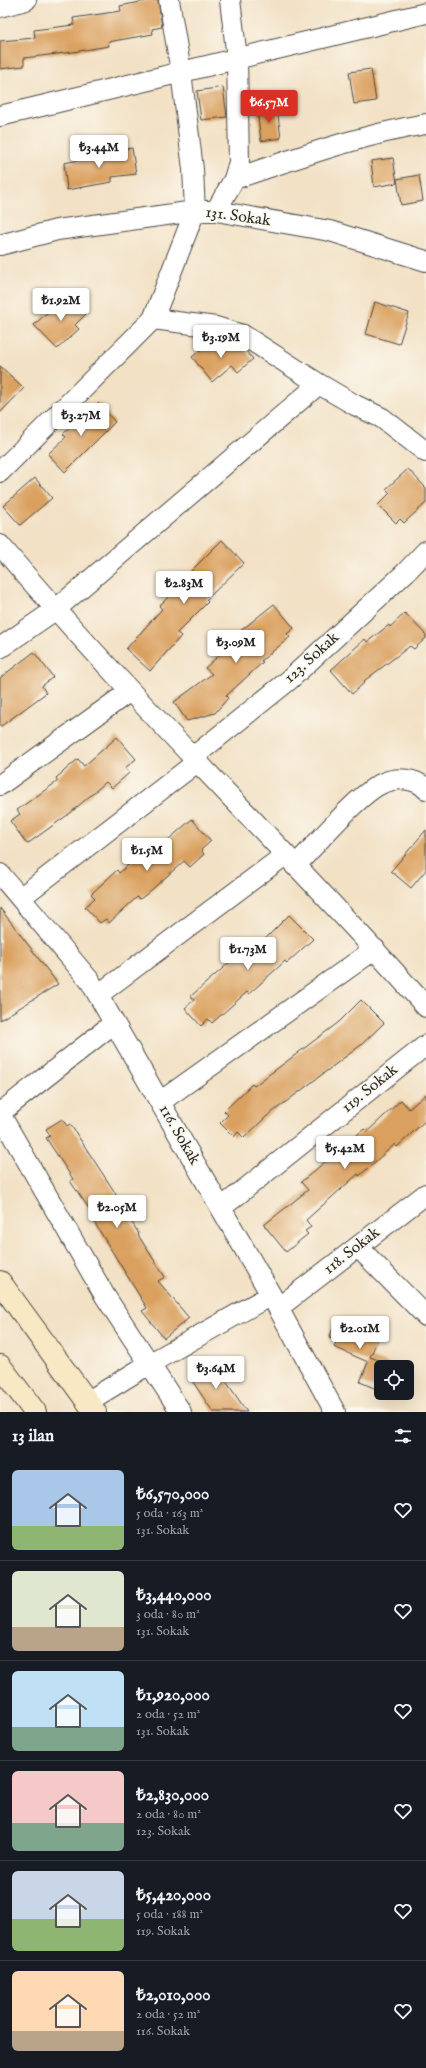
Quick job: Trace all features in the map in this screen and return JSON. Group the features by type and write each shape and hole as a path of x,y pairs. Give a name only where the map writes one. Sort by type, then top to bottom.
{"main road":[{"path":"1,1285 91,1407"},
{"path":"0,1366 35,1412"}],"street":[{"path":"0,7 26,0"},
{"path":"0,472 152,319 195,211 193,169 181,72 169,0"},
{"path":"216,211 234,179 239,162 237,58 230,0"},
{"path":"0,116 426,13"},
{"path":"234,179 346,142 392,130 426,124"},
{"name":"131. Sokak","path":"0,244 57,230 195,211 216,211 330,231 426,262"},
{"path":"152,319 216,327 243,335 319,384 355,405 382,418 426,452"},
{"path":"0,648 55,610 319,384"},
{"path":"0,545 55,610 290,861 375,949 426,1007"},
{"name":"123. Sokak","path":"20,898 195,760 288,680 406,572 426,551"},
{"path":"0,785 130,691"},
{"path":"98,995 290,861 358,801 382,783 401,778 424,784"},
{"name":"116. Sokak","path":"0,874 90,981 221,1208 335,1412"},
{"path":"160,1102 375,949"},
{"path":"114,1023 0,1114 105,1296 181,1412"},
{"name":"119. Sokak","path":"221,1208 426,1045"},
{"name":"118. Sokak","path":"91,1407 149,1364 274,1302 358,1247 426,1194"},
{"path":"358,1247 426,1316"}],"building":[{"path":"158,0 162,27 152,29 153,34 108,42 109,46 24,58 24,66 0,69 0,41 35,38 34,30 74,25 73,18 121,11 120,6"},
{"path":"371,69 376,101 354,104 349,72"},
{"path":"223,87 227,117 201,120 197,91"},
{"path":"277,108 281,138 261,141 257,110"},
{"path":"132,148 136,174 112,177 112,182 67,190 64,163 111,154 110,151"},
{"path":"393,158 397,183 374,187 371,161"},
{"path":"419,175 423,201 401,205 397,179"},
{"path":"67,294 86,314 75,325 79,329 57,349 34,325"},
{"path":"375,302 409,313 399,344 366,334"},
{"path":"224,341 238,346 246,351 253,359 238,372 232,365 212,382 192,357 210,342 215,349"},
{"path":"0,366 24,388 0,413"},
{"path":"98,403 115,422 65,472 48,454 66,437 63,434"},
{"path":"408,469 426,488 426,503 404,523 400,519 396,523 378,505 390,493 386,489"},
{"path":"35,478 52,498 20,525 3,506"},
{"path":"222,540 244,563 206,600 208,602 177,633 181,636 150,671 126,649 162,609 159,606 193,573 191,571"},
{"path":"274,604 294,628 287,634 290,637 261,661 263,662 226,696 228,698 215,713 187,721 174,702 212,674 205,668 241,635 239,632"},
{"path":"405,613 426,635 426,638 414,649 410,646 364,681 365,682 352,694 331,670 365,639 367,642 389,625 390,627"},
{"path":"34,652 53,677 42,686 46,693 0,727 0,678"},
{"path":"117,737 136,759 125,768 129,773 112,788 106,782 69,814 27,844 10,821 20,814 17,810 58,781 56,778 78,759 84,766"},
{"path":"192,819 211,841 201,850 204,854 190,867 184,861 148,893 140,899 137,897 109,923 106,919 100,923 85,907 95,898 91,894 117,870 119,873 154,842 160,847"},
{"path":"426,830 426,870 411,888 391,871"},
{"path":"0,908 58,984 0,1020"},
{"path":"289,915 313,939 287,963 285,961 249,994 247,992 212,1023 208,1019 201,1026 185,1008 194,1000 191,996 254,941 258,946"},
{"path":"361,1000 384,1023 361,1045 266,1117 244,1138 238,1132 234,1137 220,1123 228,1115 224,1111 252,1084 254,1086 339,1022"},
{"path":"426,1094 426,1120 397,1147 395,1144 359,1176 358,1174 306,1220 311,1227 305,1231 308,1234 286,1252 264,1225 308,1190 301,1182 364,1129 367,1132 401,1100 409,1109"},
{"path":"62,1119 67,1126 70,1124 116,1194 115,1195 139,1234 138,1235 165,1277 158,1281 189,1318 164,1338 142,1311 147,1308 94,1222 97,1220 70,1181 73,1179 46,1138 50,1136 46,1129"},
{"path":"346,1320 380,1335 370,1357 378,1360 374,1360 374,1388 360,1382 368,1362 334,1347 337,1341 329,1338 336,1321 344,1325"},
{"path":"206,1361 211,1368 215,1365 247,1412 213,1412 191,1379 195,1376 191,1370"}]}
